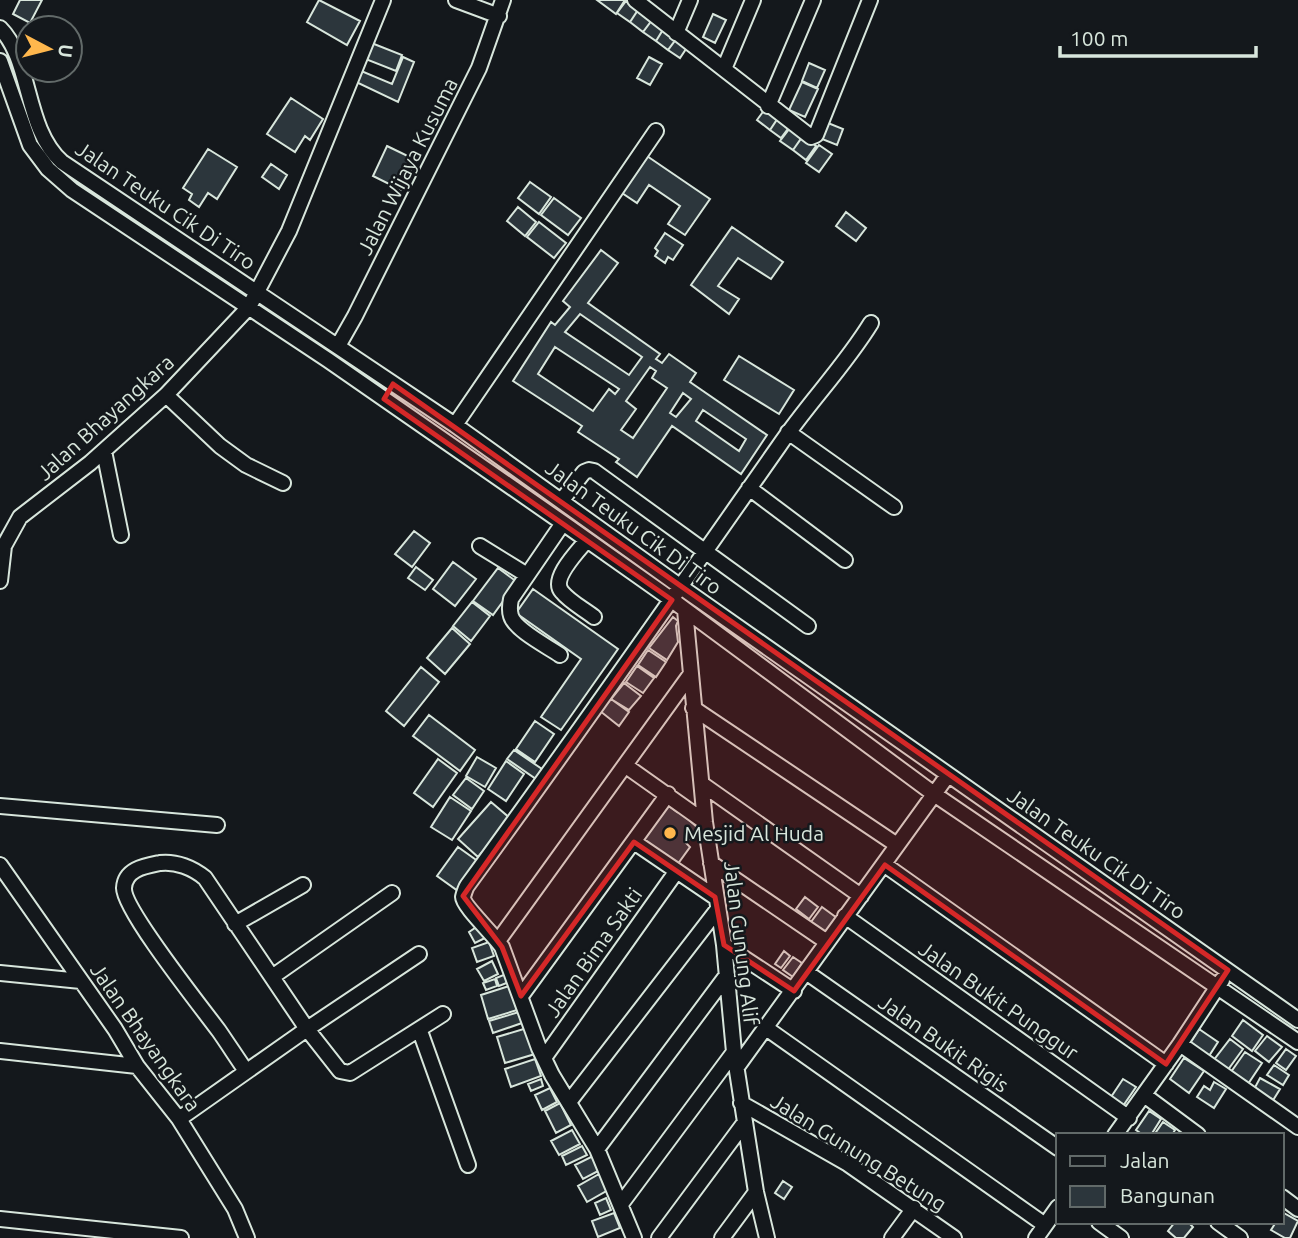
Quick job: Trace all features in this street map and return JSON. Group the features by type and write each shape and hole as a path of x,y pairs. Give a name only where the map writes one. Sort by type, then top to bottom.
{"street":[{"name":"Jalan Bhayangkara","path":"0,582 4,545 20,517 104,451 166,395 249,307 259,292 289,231 383,0"},
{"path":"456,0 499,16"},
{"name":"Jalan Wijaya Kusuma","path":"338,346 479,68 503,0"},
{"path":"635,0 811,137 814,137 870,0"},
{"path":"676,33 690,0"},
{"path":"724,69 753,0"},
{"path":"768,106 813,0"},
{"name":"Jalan Teuku Cik Di Tiro","path":"0,28 18,60 43,136 51,152 62,162 455,425 1298,1020"},
{"name":"Jalan Teuku Cik Di Tiro","path":"0,61 30,145 48,169 72,190 249,307 563,523 672,600 934,794 1298,1042"},
{"path":"455,425 656,131"},
{"path":"30,145 43,136"},
{"path":"634,1238 597,1149 544,1058 498,941 463,900 467,886 672,600 788,432 852,354 871,323"},
{"path":"384,399 393,384"},
{"path":"166,395 220,446 246,464 283,483"},
{"path":"788,432 894,507"},
{"path":"104,451 121,535"},
{"path":"562,500 584,472 594,471 808,626"},
{"path":"749,488 845,559"},
{"path":"560,655 517,626 511,617 511,599 563,523"},
{"path":"587,540 560,576 558,583 560,591 594,617"},
{"path":"480,546 527,575"},
{"name":"Jalan Gunung Alif","path":"685,610 705,822 724,945 741,1102 756,1192 767,1238"},
{"path":"498,941 690,675"},
{"path":"693,708 897,845"},
{"path":"626,766 705,822"},
{"path":"621,1204 736,1059 766,1028 948,775"},
{"path":"702,784 861,896"},
{"path":"520,996 668,794"},
{"path":"0,806 217,825"},
{"path":"569,1102 716,903 634,842"},
{"path":"246,1071 125,899 124,886 129,874 140,868 164,863 196,870 213,886 235,924 340,1072 350,1073 443,1014"},
{"path":"711,863 827,942"},
{"path":"885,865 1166,1064"},
{"name":"Jalan Bhayangkara","path":"0,866 115,1029 137,1066 179,1119 235,1209 247,1238"},
{"name":"Jalan Bima Sakti","path":"544,1058 676,872"},
{"path":"235,924 303,885"},
{"path":"272,977 392,893"},
{"name":"Jalan Bukit Punggur","path":"845,916 1129,1118"},
{"path":"724,945 794,991"},
{"path":"179,1119 419,954"},
{"path":"1117,1133 1180,1044 1228,970"},
{"name":"Jalan Bukit Rigis","path":"806,972 1056,1147"},
{"path":"0,973 81,981"},
{"path":"597,1149 727,975"},
{"path":"766,1028 1045,1226"},
{"path":"420,1031 468,1165"},
{"path":"1180,1044 1298,1127"},
{"path":"0,1051 137,1066"},
{"path":"1144,1095 1195,1133"},
{"name":"Jalan Gunung Betung","path":"741,1102 848,1164 954,1238"},
{"path":"659,1238 745,1122"},
{"path":"722,1238 756,1192"},
{"path":"892,1238 914,1208"},
{"path":"1036,1238 1056,1210"},
{"path":"0,1219 181,1238"},
{"path":"1102,1224 1121,1238"},
{"path":"1220,1224 1240,1238"}],"highlighted area":[{"path":"393,384 1228,970 1166,1064 885,865 794,991 724,945 715,897 634,842 521,996 502,947 463,896 672,600 384,399"}],"building":[{"path":"20,0 42,0 35,14 13,14"},
{"path":"319,0 360,21 347,45 307,22"},
{"path":"597,0 625,0 616,14"},
{"path":"626,1 638,10 630,22 617,13"},
{"path":"638,10 652,20 643,32 630,22"},
{"path":"713,14 726,20 715,43 703,37"},
{"path":"652,20 664,28 656,41 643,32"},
{"path":"664,28 677,38 668,50 656,41"},
{"path":"677,38 688,46 680,58 668,50"},
{"path":"369,42 402,55 396,71 363,58"},
{"path":"403,57 414,62 398,102 354,81 359,70 392,84"},
{"path":"649,57 662,64 650,85 637,78"},
{"path":"809,63 825,70 817,88 802,81"},
{"path":"802,82 818,89 805,117 789,110"},
{"path":"291,98 323,119 310,140 305,136 295,152 267,134"},
{"path":"765,109 778,118 770,130 757,120"},
{"path":"778,118 790,126 781,138 770,130"},
{"path":"823,121 843,129 837,145 817,137"},
{"path":"790,128 802,137 793,150 780,141"},
{"path":"803,136 816,146 806,160 793,150"},
{"path":"819,145 832,154 819,172 806,163"},
{"path":"387,146 416,160 401,190 373,176"},
{"path":"208,149 237,167 217,199 208,193 199,207 189,200 192,194 183,188"},
{"path":"644,154 710,199 685,235 668,224 680,206 649,185 637,203 619,191"},
{"path":"271,164 287,175 279,189 262,177"},
{"path":"530,182 551,197 539,214 518,198"},
{"path":"554,198 581,218 568,235 541,215"},
{"path":"518,207 536,222 525,236 507,221"},
{"path":"846,212 866,228 856,241 836,226"},
{"path":"539,222 566,243 554,258 527,237"},
{"path":"732,227 783,262 771,279 738,258 718,286 739,299 729,314 691,285"},
{"path":"665,233 683,245 673,260 668,257 665,263 655,256 658,251 655,248"},
{"path":"601,250 618,263 588,303 660,354 656,359 662,363 669,354 696,373 690,382 767,435 741,474 672,426 637,477 616,462 619,459 578,432 582,426 513,381 551,322 555,325 570,307 563,301","holes":["580,314 642,357 629,375 565,332","555,347 619,389 615,394 609,389 593,411 538,374","650,367 656,371 652,378 667,388 633,438 621,430 636,409 626,401","683,393 691,399 676,417 670,413","703,410 746,439 739,451 696,421"]},
{"path":"739,356 794,390 779,414 724,380"},
{"path":"414,531 430,543 412,567 395,554"},
{"path":"453,562 476,579 455,606 433,589"},
{"path":"416,567 433,580 425,590 408,578"},
{"path":"498,568 517,582 493,615 473,601"},
{"path":"533,589 618,649 561,730 541,717 581,659 516,613"},
{"path":"472,602 490,616 471,641 453,626"},
{"path":"673,617 678,621 678,642 667,660 649,648"},
{"path":"452,628 470,644 445,674 427,658"},
{"path":"648,650 666,662 656,677 638,665"},
{"path":"637,666 654,678 643,693 626,682"},
{"path":"421,667 439,682 404,726 386,711"},
{"path":"624,683 641,696 629,710 611,699"},
{"path":"611,699 629,712 619,726 600,711"},
{"path":"429,715 475,750 460,771 413,736"},
{"path":"535,721 554,734 535,762 516,749"},
{"path":"514,750 542,769 536,779 507,759"},
{"path":"477,757 496,768 485,787 466,776"},
{"path":"438,759 457,773 433,807 414,793"},
{"path":"506,761 524,774 506,801 488,789"},
{"path":"466,778 484,791 472,809 453,795"},
{"path":"450,797 471,811 452,840 431,827"},
{"path":"491,802 511,819 478,857 458,839"},
{"name":"Mesjid Al Huda","path":"666,804 677,812 678,810 698,828 686,843 690,847 677,865 642,838"},
{"path":"458,847 479,862 458,891 437,876"},
{"path":"805,897 818,907 809,919 796,909"},
{"path":"822,907 837,918 826,933 811,922"},
{"path":"478,926 485,938 475,943 469,932"},
{"path":"489,942 494,956 477,962 472,948"},
{"path":"784,951 790,956 781,968 775,964"},
{"path":"793,957 802,963 793,977 783,970"},
{"path":"492,961 498,974 484,981 477,969"},
{"path":"506,974 509,982 499,986 496,978"},
{"path":"495,979 497,986 486,990 483,983"},
{"path":"509,986 517,1010 488,1019 481,995"},
{"path":"519,1012 522,1023 493,1033 489,1021"},
{"path":"1243,1020 1263,1035 1252,1051 1232,1036"},
{"path":"527,1028 535,1054 505,1063 497,1037"},
{"path":"1199,1029 1218,1042 1209,1056 1190,1043"},
{"path":"1267,1036 1282,1047 1269,1062 1255,1051"},
{"path":"1230,1039 1243,1049 1227,1071 1213,1061"},
{"path":"1286,1049 1296,1056 1286,1070 1276,1063"},
{"path":"1245,1052 1262,1063 1248,1084 1231,1072"},
{"path":"1184,1058 1204,1071 1189,1093 1170,1079"},
{"path":"535,1059 541,1076 511,1087 505,1069"},
{"path":"1274,1065 1289,1075 1283,1085 1267,1075"},
{"path":"1260,1078 1280,1089 1272,1102 1253,1091"},
{"path":"541,1079 543,1086 531,1091 528,1084"},
{"path":"1123,1079 1136,1087 1123,1106 1111,1097"},
{"path":"1214,1082 1226,1089 1214,1108 1197,1097 1204,1086 1210,1090"},
{"path":"550,1088 557,1102 542,1110 535,1095"},
{"path":"560,1103 571,1125 556,1133 545,1111"},
{"path":"1149,1111 1161,1119 1152,1133 1140,1133 1136,1130"},
{"path":"1163,1122 1175,1130 1173,1133 1155,1133"},
{"path":"572,1130 580,1144 559,1155 551,1141"},
{"path":"582,1146 587,1155 566,1165 562,1156"},
{"path":"595,1155 602,1169 583,1179 575,1165"},
{"path":"599,1174 608,1190 587,1202 578,1186"},
{"path":"783,1181 792,1187 784,1199 775,1193"},
{"path":"606,1198 611,1210 600,1215 595,1203"},
{"path":"614,1213 620,1228 598,1237 592,1221"},
{"path":"1284,1213 1298,1221 1290,1238 1271,1230 1275,1224 1284,1224"},
{"path":"1173,1224 1190,1224 1193,1227 1184,1238 1176,1238 1168,1231"}],"place":[{"name":"Mesjid Al Huda","path":"670,833"}]}
